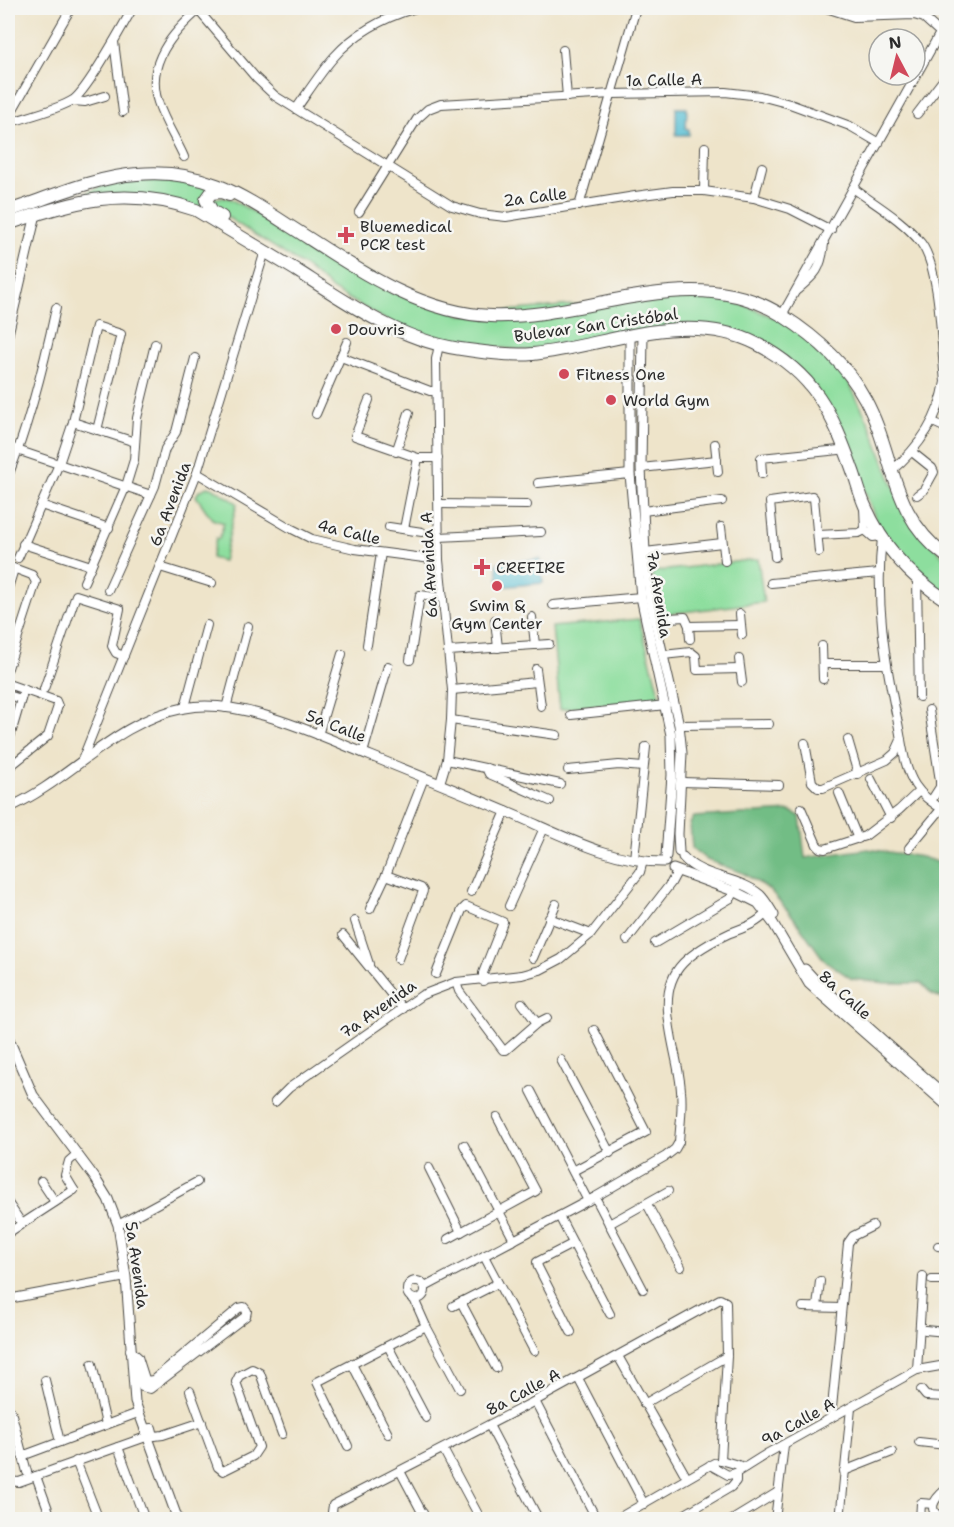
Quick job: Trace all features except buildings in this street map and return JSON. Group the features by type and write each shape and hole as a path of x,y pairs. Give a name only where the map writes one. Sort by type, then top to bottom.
{"main road":[{"name":"Bulevar San Cristóbal","path":"8,211 90,184 139,173 196,178 242,195 332,252 404,293 433,305 462,313 488,316 528,315 682,291 710,291 749,300 782,315 823,346 852,378 866,400 890,472 912,520 924,536 946,556"},
{"path":"36,214 40,206 74,195 90,184"},
{"path":"330,292 305,271 212,211 207,204 208,196 215,192 230,195 304,239 332,252"},
{"name":"Bulevar San Cristóbal","path":"8,224 79,201 111,197 135,197 164,201 196,210 396,330 439,345 500,354 532,354 674,329 716,330 755,343 790,365 819,394 854,472 864,504 881,537 917,579 946,600"}],"street":[{"path":"8,118 71,8"},
{"path":"8,123 73,100 78,96 114,42 133,8"},
{"path":"296,109 334,57 356,38 394,14 416,8"},
{"path":"579,206 636,8"},
{"path":"782,315 794,292 815,276 822,263 824,243 853,188 943,36 924,18 914,15 854,17 826,8"},
{"path":"184,157 158,103 154,83 155,69 171,39 199,9"},
{"name":"2a Calle","path":"199,9 256,78 275,96 452,206 480,214 506,217 673,191 704,191 754,198 790,209 831,230"},
{"path":"114,42 123,112"},
{"path":"563,50 567,97"},
{"path":"917,114 946,76"},
{"name":"1a Calle A","path":"386,166 417,120 428,109 441,104 612,94 725,92 760,96 820,115 867,135 879,143"},
{"path":"73,100 85,102 105,96"},
{"path":"704,191 705,147"},
{"path":"359,212 386,166"},
{"path":"754,198 762,166"},
{"path":"853,188 902,224 921,243 931,260 936,284 945,382 944,398 933,422 912,452 890,472"},
{"path":"8,334 36,214"},
{"name":"6a Avenida","path":"82,760 197,473 265,251"},
{"path":"8,476 41,375 56,308"},
{"path":"18,558 59,464 73,422 96,326 121,334 97,430"},
{"name":"7a Avenida","path":"636,334 645,552 654,619 679,724 682,782 678,834 681,855"},
{"name":"7a Avenida","path":"636,334 629,412 630,474 641,597 671,735 672,752 665,859"},
{"path":"316,414 347,342"},
{"path":"84,582 109,528 134,460 137,417 155,344"},
{"name":"6a Avenida A","path":"439,345 436,359 439,560 452,690 447,760 440,783"},
{"path":"341,357 430,391 436,391"},
{"path":"108,590 155,486 165,449 176,432 195,358"},
{"path":"369,400 355,436 418,458 438,458"},
{"path":"629,412 641,412"},
{"path":"396,452 410,413"},
{"path":"73,422 135,442"},
{"path":"933,422 946,428"},
{"path":"835,426 839,450 854,472"},
{"path":"715,444 718,472"},
{"path":"8,447 151,495"},
{"path":"762,474 761,458 839,450"},
{"path":"912,452 934,472 924,490 917,495"},
{"path":"404,529 418,458"},
{"path":"641,468 717,460"},
{"name":"4a Calle","path":"197,473 312,539 381,554 439,560"},
{"path":"538,483 630,474"},
{"path":"775,557 771,501 814,496 819,552"},
{"path":"643,511 722,501"},
{"path":"439,504 527,505"},
{"path":"864,504 865,530 873,537 881,537 879,573 886,664 910,776 919,791 944,810 909,848"},
{"path":"41,505 109,528"},
{"path":"388,527 422,532"},
{"path":"721,527 725,561"},
{"path":"818,535 859,533 865,530"},
{"path":"439,537 542,532"},
{"path":"23,543 91,566"},
{"path":"645,552 722,543"},
{"path":"367,645 381,554"},
{"path":"160,567 212,583"},
{"path":"8,588 11,568 35,578 36,582 8,668"},
{"path":"771,583 879,573"},
{"path":"917,579 919,697"},
{"path":"44,689 76,595 120,609 112,646 116,653 124,656"},
{"path":"410,660 420,595 443,598"},
{"path":"553,605 641,597"},
{"path":"741,614 742,635"},
{"path":"654,619 683,616 686,618 690,639"},
{"path":"532,617 535,645"},
{"path":"495,620 498,648"},
{"path":"688,626 740,624"},
{"path":"185,708 207,625"},
{"path":"226,708 248,626"},
{"path":"449,651 549,644"},
{"path":"822,646 823,679"},
{"path":"663,655 691,652 696,656 697,670 740,669"},
{"path":"318,735 342,654"},
{"path":"739,659 742,682"},
{"path":"823,664 886,664"},
{"path":"363,753 388,666"},
{"path":"536,669 541,706"},
{"path":"452,690 537,682"},
{"path":"8,684 56,701 58,706 48,736 8,768"},
{"path":"8,744 24,689"},
{"path":"8,695 21,699"},
{"path":"571,715 666,705"},
{"name":"5a Calle","path":"8,808 47,788 82,760 141,722 185,708 226,708 269,717 318,735 612,855 639,860 665,859"},
{"path":"930,710 940,781 940,787 931,801"},
{"path":"451,720 557,735"},
{"path":"679,724 769,724"},
{"path":"805,743 814,786 823,788 887,760 894,753 901,739"},
{"path":"848,740 858,774"},
{"path":"639,860 646,747"},
{"path":"447,760 560,784"},
{"path":"568,770 619,765 643,767"},
{"path":"486,768 489,774 550,801"},
{"path":"370,909 386,875 424,778"},
{"path":"871,779 891,818"},
{"path":"682,782 779,785"},
{"path":"801,808 817,845 825,849 858,839 891,818 919,791"},
{"path":"839,793 858,839"},
{"path":"471,892 506,811"},
{"path":"509,906 544,828"},
{"path":"627,940 671,883 675,871 681,866 681,855 673,851 665,859 668,867 675,871"},
{"name":"8a Calle","path":"681,855 694,867 737,888 758,903 775,922"},
{"name":"7a Avenida","path":"275,1102 289,1088 403,1010 422,994 456,982 483,981 540,970 561,959 591,934 640,873 639,860"},
{"name":"8a Calle","path":"675,871 737,888 751,889 763,898 812,987 946,1106"},
{"path":"386,875 421,888 423,891 398,959"},
{"path":"655,943 731,898 737,888"},
{"path":"414,1299 423,1296 425,1287 592,1199 675,1149 679,1142 681,1090 667,1006 671,979 684,962 694,954 752,924 766,913 765,908 751,889"},
{"path":"533,958 556,904"},
{"path":"436,974 462,910 466,906 503,922 483,973 483,981"},
{"path":"549,918 591,934"},
{"path":"355,921 372,971"},
{"path":"344,935 403,1010"},
{"name":"8a Calle","path":"802,970 946,1096"},
{"path":"456,982 459,991 500,1048 506,1050 537,1023 547,1018"},
{"path":"522,1003 537,1023"},
{"path":"573,1172 646,1132 594,1030"},
{"name":"5a Avenida","path":"8,1037 33,1095 108,1199 118,1225 126,1277 135,1401 178,1520"},
{"path":"561,1060 610,1153"},
{"path":"531,1091 573,1172 609,1224 642,1288"},
{"path":"448,1239 536,1191 497,1117"},
{"path":"464,1145 514,1240"},
{"path":"8,1233 74,1190 65,1175 69,1161 77,1154"},
{"path":"429,1168 461,1232"},
{"path":"41,1181 55,1202"},
{"path":"118,1225 197,1182"},
{"path":"609,1224 668,1191"},
{"path":"8,1203 22,1224"},
{"path":"647,1204 681,1267"},
{"path":"559,1216 610,1314"},
{"path":"831,1418 850,1238 873,1226"},
{"path":"571,1332 537,1262 572,1244"},
{"path":"484,1256 534,1351"},
{"path":"917,1370 923,1276"},
{"path":"8,1299 126,1277"},
{"path":"425,1287 417,1280 408,1285 406,1292 414,1299 460,1389"},
{"path":"932,1280 946,1280"},
{"path":"818,1307 820,1281"},
{"path":"453,1306 498,1283"},
{"name":"8a Calle A","path":"336,1520 333,1505 535,1401 723,1299 726,1302 727,1356"},
{"path":"461,1302 496,1368"},
{"path":"244,1307 248,1311 246,1316 150,1389 142,1387 135,1359 130,1350 138,1357 146,1381 153,1380 240,1308 244,1307"},
{"path":"803,1307 841,1308"},
{"path":"348,1446 317,1382 426,1326"},
{"path":"925,1330 946,1332"},
{"path":"388,1346 426,1418"},
{"path":"618,1356 687,1478"},
{"path":"644,1404 727,1356"},
{"path":"721,1460 727,1356"},
{"path":"92,1364 106,1424"},
{"path":"352,1364 388,1434"},
{"name":"9a Calle A","path":"675,1520 731,1487 736,1481 736,1473 745,1467 917,1370 946,1365"},
{"path":"190,1391 218,1467 223,1471 257,1453 259,1447 236,1382 239,1376 255,1369 260,1373 282,1434"},
{"path":"578,1378 644,1504"},
{"path":"45,1380 60,1442"},
{"path":"921,1390 926,1396 946,1397"},
{"path":"535,1401 597,1520"},
{"path":"840,1520 850,1408"},
{"path":"10,1411 27,1472"},
{"path":"22,1456 138,1413"},
{"path":"8,1481 19,1482 148,1434 202,1422"},
{"path":"489,1425 539,1520"},
{"path":"919,1443 946,1445"},
{"path":"775,1520 784,1445"},
{"path":"118,1447 145,1520"},
{"path":"443,1449 481,1520"},
{"path":"844,1471 892,1452"},
{"path":"615,1520 721,1460 745,1467"},
{"path":"76,1461 99,1520"},
{"path":"710,1465 728,1474 736,1473"},
{"path":"400,1471 424,1516 411,1520"},
{"path":"36,1476 52,1520"},
{"path":"946,1489 934,1500 933,1504 934,1510 940,1517 946,1519"},
{"path":"732,1520 778,1492"},
{"path":"920,1520 921,1503 933,1504"}],"green space":[{"path":"167,177 217,188 201,201 205,212 83,196 92,190 113,183"},
{"path":"212,198 229,198 338,260 461,315 687,295 714,296 785,322 821,348 848,381 870,425 902,508 946,560 946,596 919,577 880,530 838,424 795,367 720,328 531,351 439,342 400,328 333,290 307,268 216,210"},
{"path":"212,487 237,503 223,561 211,558 216,538 219,539 224,523 212,519 196,496 199,491"},
{"path":"758,559 764,602 659,615 652,572"},
{"path":"639,619 661,700 560,709 552,627"},
{"path":"790,811 800,816 805,858 868,849 922,857 946,865 941,878 946,884 946,1000 932,994 921,983 886,983 852,979 824,960 794,918 770,890 743,873 707,860 692,848 690,824 694,817"}],"water":[{"path":"676,108 687,108 686,129 689,129 689,135 676,135"},
{"path":"540,559 543,583 499,587 497,563"}],"place":[{"name":"Bluemedical PCR test","path":"346,235"},
{"name":"Douvris","path":"336,329"},
{"name":"Fitness One","path":"564,374"},
{"name":"World Gym","path":"611,400"},
{"name":"CREFIRE","path":"482,567"},
{"name":"Swim & Gym Center","path":"497,586"}]}
